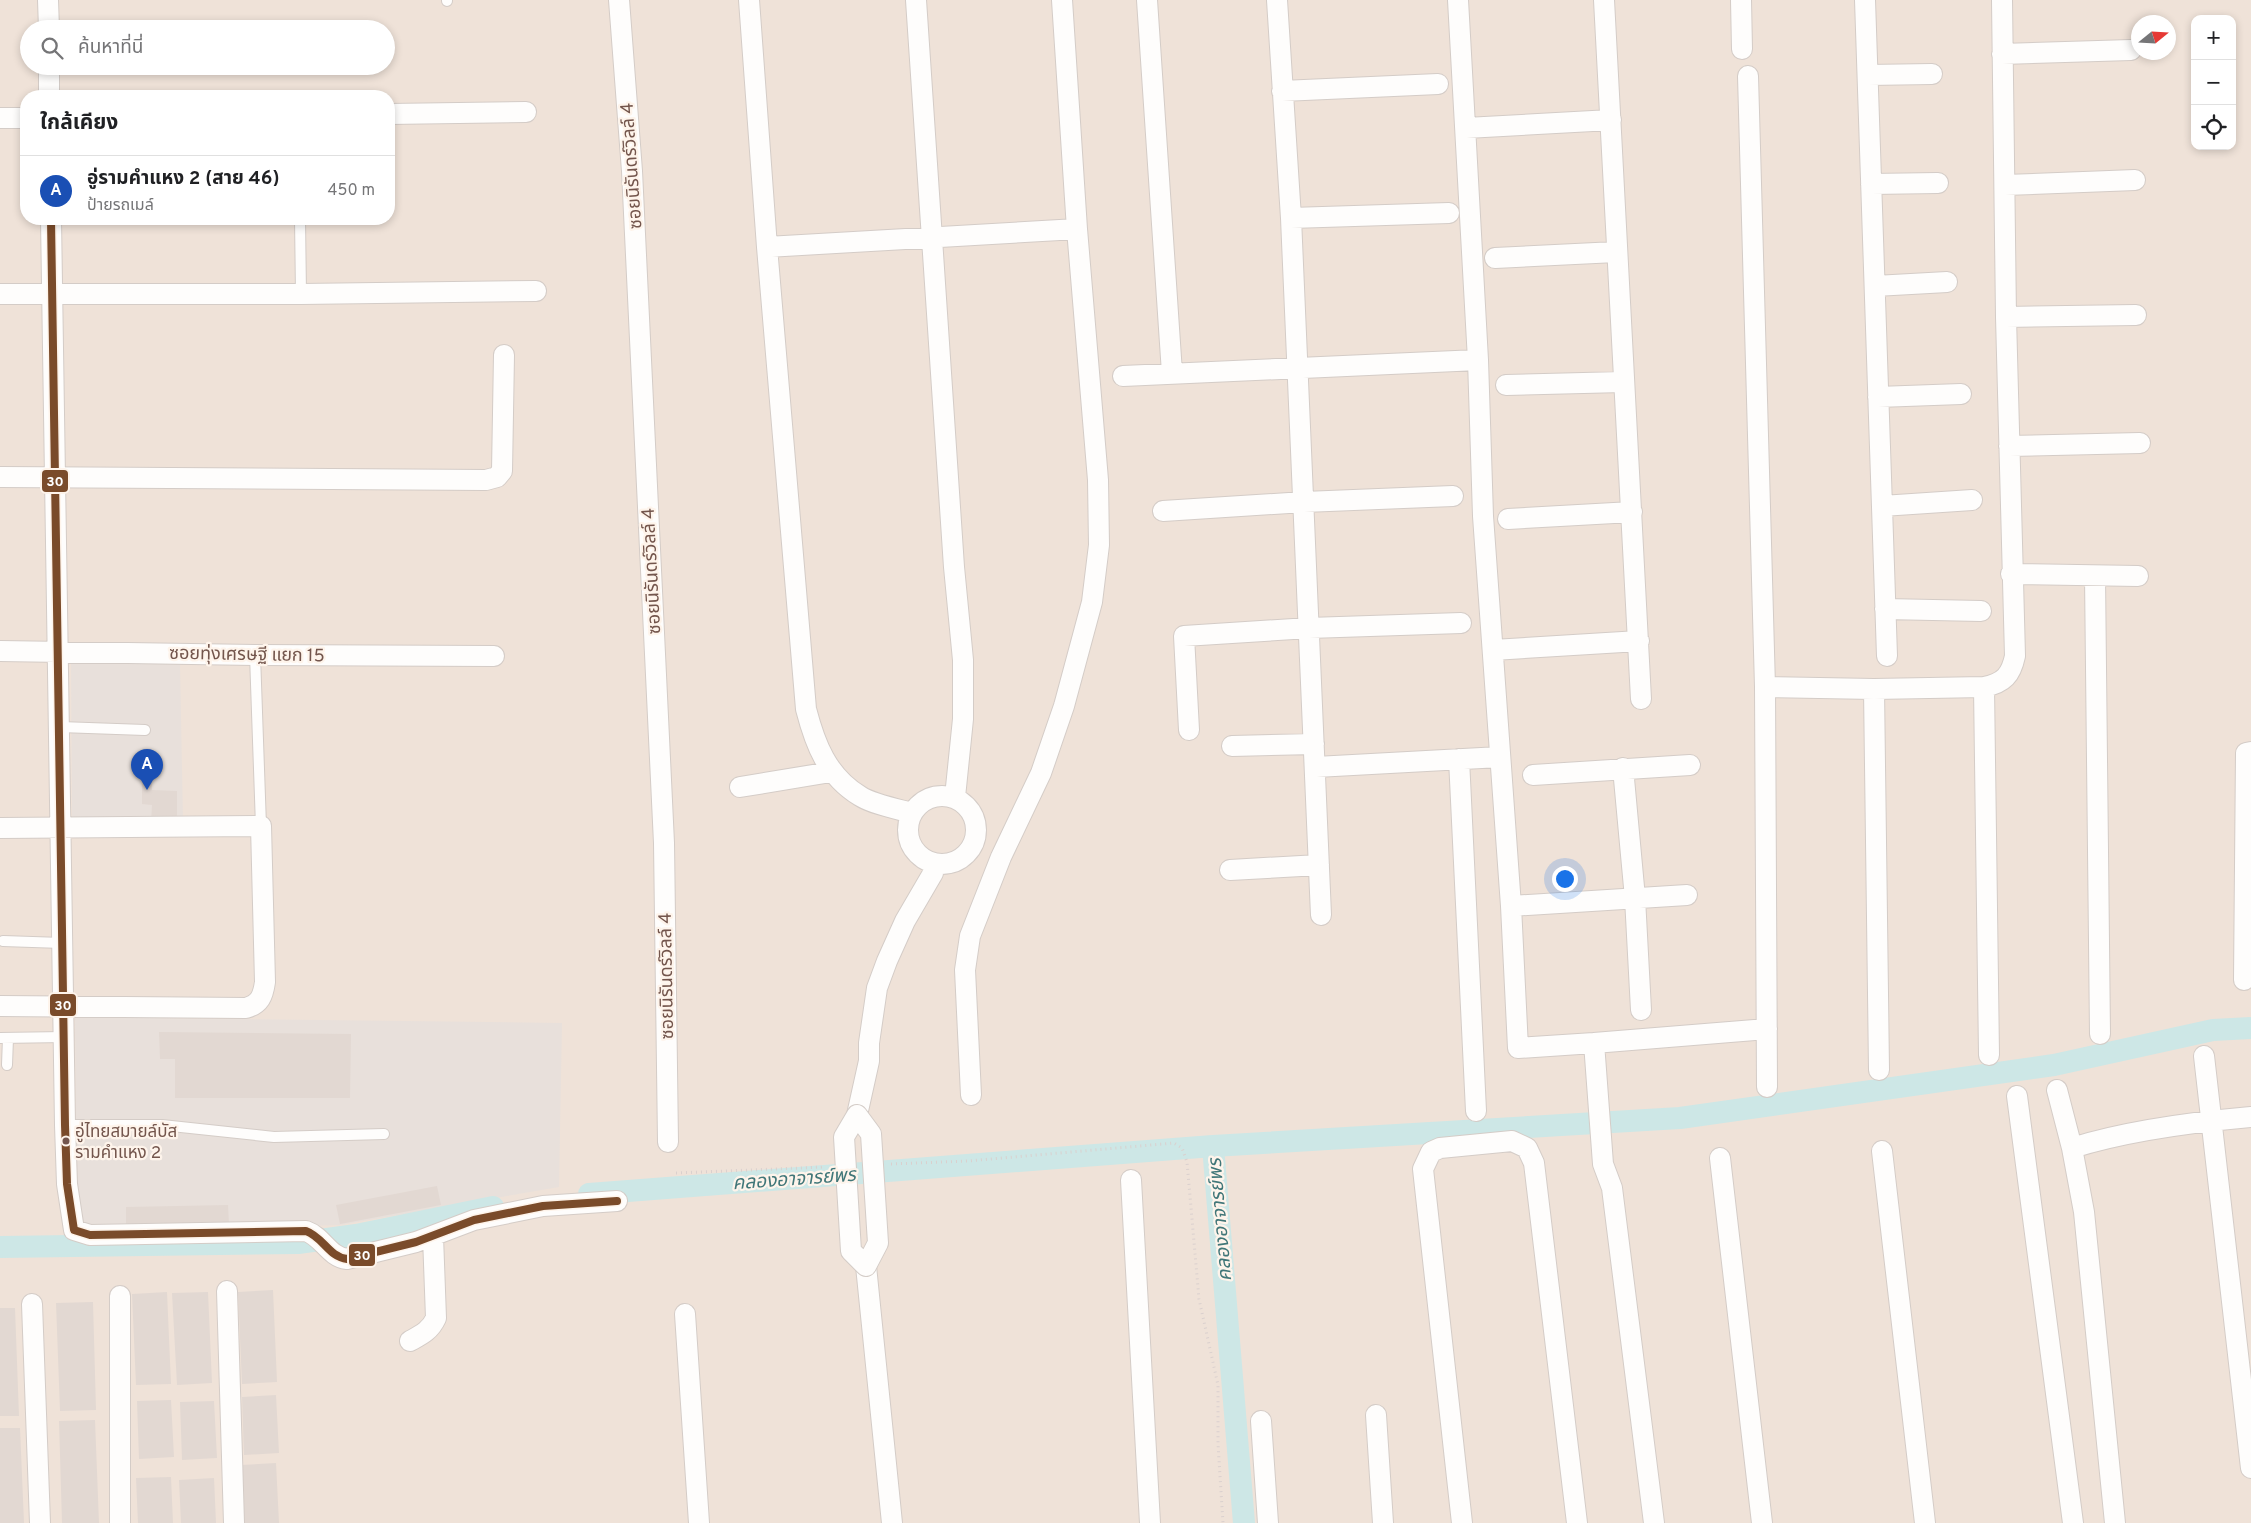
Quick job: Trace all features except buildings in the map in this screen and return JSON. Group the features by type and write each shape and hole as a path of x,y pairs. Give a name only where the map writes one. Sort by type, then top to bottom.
{"street":[{"path":"48,0 48,20"},
{"name":"ซอยนิรันดร์วิลล์ 4","path":"619,0 632,171 664,843 668,1142"},
{"path":"749,0 767,247 805,701 811,729 831,772 860,797 912,813"},
{"path":"916,0 954,567 963,660 964,719 955,797"},
{"path":"971,1095 965,970 975,920 1001,857 1041,773 1064,706 1092,602 1099,545 1098,480 1077,228 1062,0"},
{"path":"1147,0 1172,373"},
{"path":"1277,0 1291,218 1321,915"},
{"path":"1458,0 1478,360 1483,516 1511,906 1518,1048 1766,1029"},
{"path":"1604,0 1623,382 1639,641 1640,699"},
{"path":"1741,0 1742,49"},
{"path":"1865,0 1887,656"},
{"path":"1765,687 1874,689 1984,687 1996,685 2006,679 2012,669 2015,656 2011,574 2002,0"},
{"path":"2002,54 2131,50"},
{"path":"1868,75 1932,74"},
{"path":"49,75 49,90"},
{"path":"1748,76 1765,687 1767,1087"},
{"path":"1282,91 1438,84"},
{"path":"395,114 526,112"},
{"path":"0,118 20,118"},
{"path":"1466,128 1610,120"},
{"path":"2005,185 2135,180"},
{"path":"1871,184 1938,183"},
{"path":"1291,218 1449,213"},
{"path":"51,225 65,1125 67,1184 74,1230 90,1235 298,1230 314,1234 338,1258 356,1258 433,1236 474,1220 535,1207 617,1201"},
{"path":"767,247 1077,228"},
{"path":"1495,258 1616,252"},
{"path":"1875,286 1947,282"},
{"path":"0,294 301,294 536,291"},
{"path":"2006,317 2136,315"},
{"path":"0,477 55,479 486,480 497,477 502,471 504,355"},
{"path":"1123,376 1478,360"},
{"path":"1506,385 1623,382"},
{"path":"1878,397 1960,394"},
{"path":"2009,446 2140,443"},
{"path":"1163,511 1304,502 1453,496"},
{"path":"1882,506 1972,500"},
{"path":"1508,519 1632,512"},
{"path":"2011,574 2138,576"},
{"path":"2095,576 2100,1034"},
{"path":"1886,609 1981,611"},
{"path":"1189,730 1184,636 1309,628 1461,623"},
{"path":"1493,650 1639,641"},
{"name":"ซอยทุ่งเศรษฐี แยก 15","path":"0,651 59,650 255,655 494,656"},
{"path":"1984,687 1989,1055"},
{"path":"1874,689 1879,1070"},
{"path":"1232,746 1314,744"},
{"path":"2244,980 2246,752 2251,752"},
{"path":"1316,767 1500,758"},
{"path":"1459,759 1476,1111"},
{"path":"1533,775 1690,765"},
{"path":"1623,768 1635,898 1641,1010"},
{"path":"740,787 831,772"},
{"path":"945,795 955,797 968,806 975,819 977,829 972,849 964,857 945,864 934,863 924,859 911,844 908,823 912,813 926,799 945,795"},
{"path":"0,828 261,826 265,982 262,997 255,1005 246,1008 0,1006"},
{"path":"976,839 1001,857"},
{"path":"866,1266 851,1251 844,1137 857,1114 869,1061 872,1015 877,988 901,929 933,873 934,863"},
{"path":"1230,870 1319,865"},
{"path":"1511,906 1688,895"},
{"path":"1594,1043 1604,1164 1612,1188 1654,1523"},
{"path":"2204,1056 2251,1468"},
{"path":"2057,1090 2072,1148 2084,1212 2115,1523"},
{"path":"2017,1096 2073,1523"},
{"path":"857,1114 871,1134 878,1243 866,1266 892,1523"},
{"path":"2072,1148 2094,1141 2212,1120 2251,1117"},
{"path":"1462,1523 1423,1169 1431,1152 1440,1148 1512,1141 1527,1148 1534,1163 1577,1523"},
{"path":"1882,1151 1925,1523"},
{"path":"1720,1158 1762,1523"},
{"path":"1131,1180 1150,1523"},
{"path":"410,1341 426,1332 436,1318 433,1236"},
{"path":"227,1291 234,1523"},
{"path":"120,1296 120,1523"},
{"path":"32,1304 40,1523"},
{"path":"685,1314 699,1523"},
{"path":"1376,1416 1383,1523"},
{"path":"1261,1421 1268,1523"}],"lane":[{"path":"300,225 301,294"},
{"path":"255,655 261,826"},
{"path":"60,727 144,730"},
{"path":"3,941 62,943"},
{"path":"7,1065 4,1038 64,1037"},
{"path":"65,1125 162,1125 274,1137 384,1134"}],"path":[{"path":"883,1164 968,1161 1174,1143 1182,1148 1186,1154 1200,1300 1218,1385 1218,1444 1223,1523"},
{"path":"676,1174 827,1167"}],"shaded area":[{"path":"0,0 2251,0 2251,1523 0,1523"},
{"path":"71,659 180,663 183,822 72,822"},
{"path":"75,1017 562,1023 559,1187 340,1225 97,1231 88,1229 77,1217"}],"waterway":[{"path":"1213,1146 1680,1118 2054,1065 2213,1030 2251,1028"},
{"name":"คลองอาจารย์พร","path":"589,1194 1213,1146 1244,1523"},
{"name":"คลองอาจารย์พร","path":"0,1247 298,1243 356,1235 493,1207"}],"transit line":[{"name":"30","path":"51,225 65,1125 67,1184 74,1230 90,1235 306,1231 317,1238 335,1255 347,1259 416,1242 474,1220 543,1206 617,1201"}],"place":[{"name":"อู่รามคำแหง 2 (สาย 46)","path":"147,790"},
{"name":"อู่ไทยสมายล์บัส รามคำแหง 2","path":"66,1141"}]}
